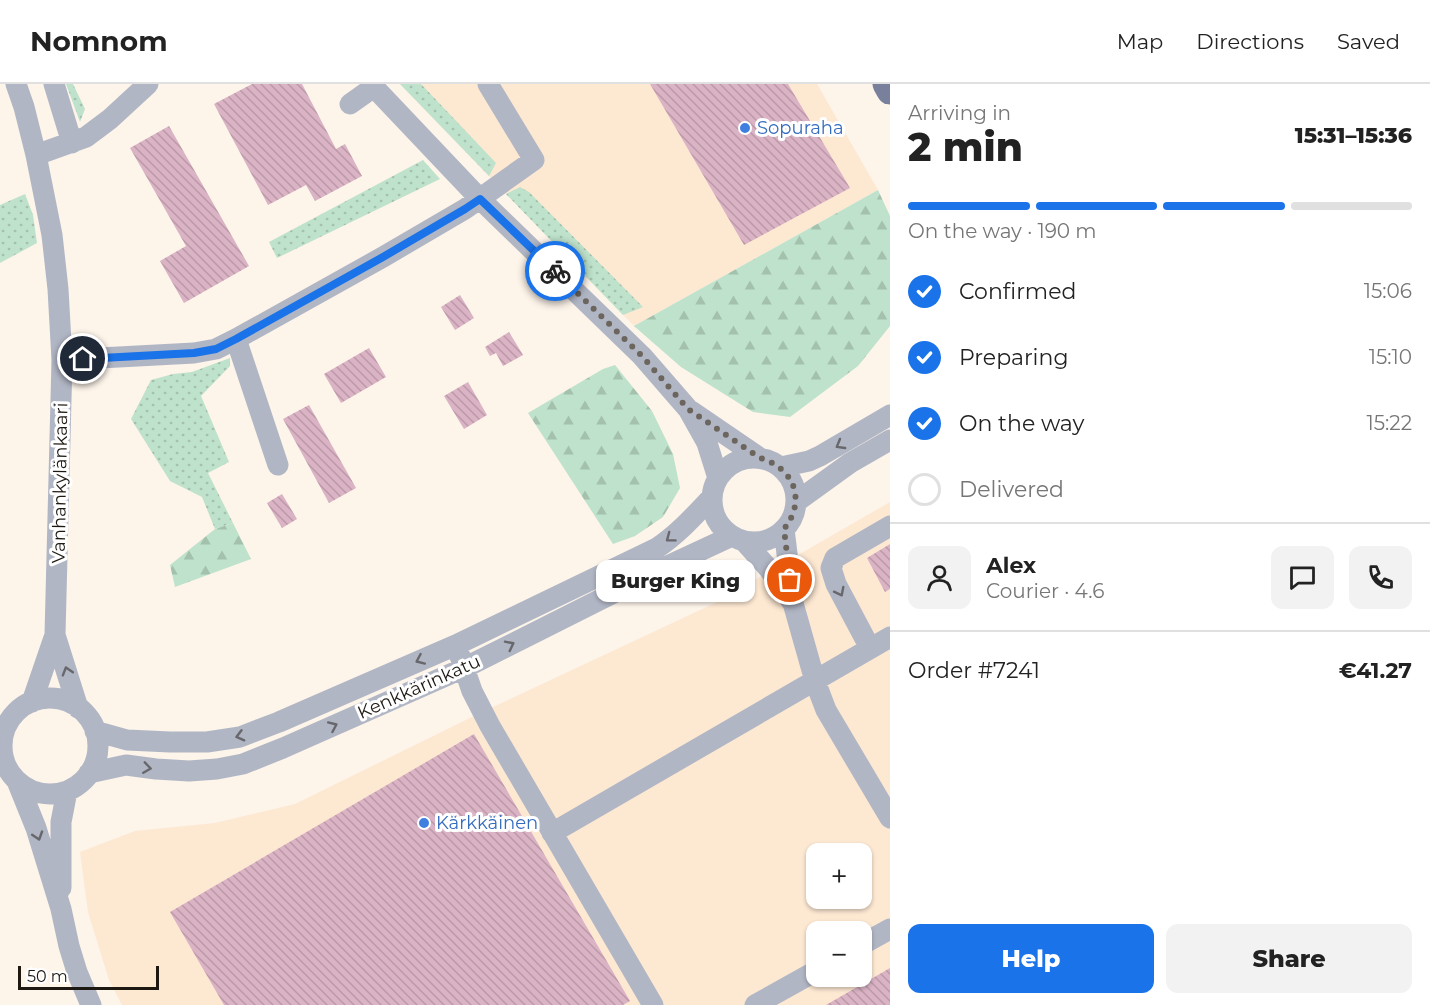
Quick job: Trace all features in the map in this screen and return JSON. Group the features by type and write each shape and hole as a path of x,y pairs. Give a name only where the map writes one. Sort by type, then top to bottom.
{"main road":[{"path":"886,84 890,91"}],"street":[{"name":"Vanhankylänkaari","path":"16,84 36,155 52,235 62,360 55,635 32,702"},
{"path":"54,84 72,143"},
{"path":"36,155 87,137 148,84"},
{"path":"62,360 194,353 216,349 465,209 534,160 488,84"},
{"path":"350,104 373,86 480,199 642,356 688,409 707,443 715,487 712,505 716,519 726,532 738,539 769,569 793,603"},
{"path":"236,339 278,465"},
{"path":"688,409 760,458"},
{"path":"781,467 809,461 820,456 890,415"},
{"path":"796,502 850,463 890,440"},
{"path":"715,487 726,468 747,458 760,458 781,467 795,489 794,512 784,529 765,541 738,539"},
{"name":"Kenkkärinkatu","path":"95,731 127,740 207,742 240,737 279,722 456,645 657,548 687,525 715,487"},
{"path":"870,648 836,584 831,568 835,558 890,526"},
{"path":"784,529 793,603 815,681 826,710 890,818"},
{"name":"Kenkkärinkatu","path":"89,773 126,765 189,771 243,764 464,668 661,569 738,539"},
{"name":"Vanhankylänkaari","path":"55,635 78,708"},
{"path":"552,833 890,637"},
{"path":"456,645 472,691 490,726 653,1005"},
{"path":"48,698 63,700 78,708 88,718 95,731 98,746 96,760 89,773 79,784 67,791 54,794 28,789 17,781 2,760 6,716 32,702 48,698"},
{"path":"17,781 36,828 61,909 77,972 91,1005"},
{"path":"61,909 61,822 67,791"},
{"path":"872,939 890,929"},
{"path":"755,1005 806,977"}],"shaded area":[{"path":"400,84 817,84 878,190 634,326"},
{"path":"890,502 890,1005 122,1005 109,980 88,912 80,852 135,831 215,823 295,804 476,715 713,604"}],"green space":[{"path":"66,84 73,84 85,109 80,122"},
{"path":"400,84 421,84 496,163 489,176"},
{"path":"423,160 440,179 277,258 269,242"},
{"path":"520,187 529,192 643,307 623,315 506,194"},
{"path":"878,190 890,216 890,326 858,366 790,417 753,412 681,367 634,326"},
{"path":"25,194 33,215 37,243 0,263 0,205"},
{"path":"230,358 230,366 201,396 229,462 208,473 233,523 215,529 202,497 170,481 131,419 151,380 192,372"},
{"path":"615,365 652,411 673,454 680,488 663,517 635,536 613,544 528,413 603,369"},
{"path":"233,523 251,559 175,587 170,565 215,529"}],"building":[{"path":"252,84 302,84 336,149 345,144 362,176 315,201 306,185 268,205 214,104"},
{"name":"Sopuraha","path":"650,84 788,84 850,188 744,245"},
{"path":"169,126 249,266 184,303 160,261 186,246 130,148"},
{"path":"460,295 474,318 455,330 441,307"},
{"path":"509,332 523,355 503,366 496,353 490,356 485,347"},
{"path":"369,348 386,377 341,403 324,374"},
{"path":"468,382 487,415 464,429 444,396"},
{"path":"309,405 356,488 329,503 283,419"},
{"path":"282,494 297,519 282,528 267,503"},
{"path":"890,544 890,589 885,592 867,558"},
{"name":"Kärkkäinen","path":"474,734 630,1001 623,1005 224,1005 170,912"},
{"path":"890,968 890,1005 826,1005 857,987 872,987 872,978"}],"way so far":[{"path":"555,271 642,356 688,409 760,458 781,467 789,477 795,489 796,502 790,521 784,529 790,580"}],"place":[{"name":"Sopuraha","path":"745,128"},
{"name":"Burger King","path":"790,580"},
{"name":"Kärkkäinen","path":"424,823"}],"route":[{"path":"83,359 194,353 216,349 383,257 480,199 555,271"}]}
